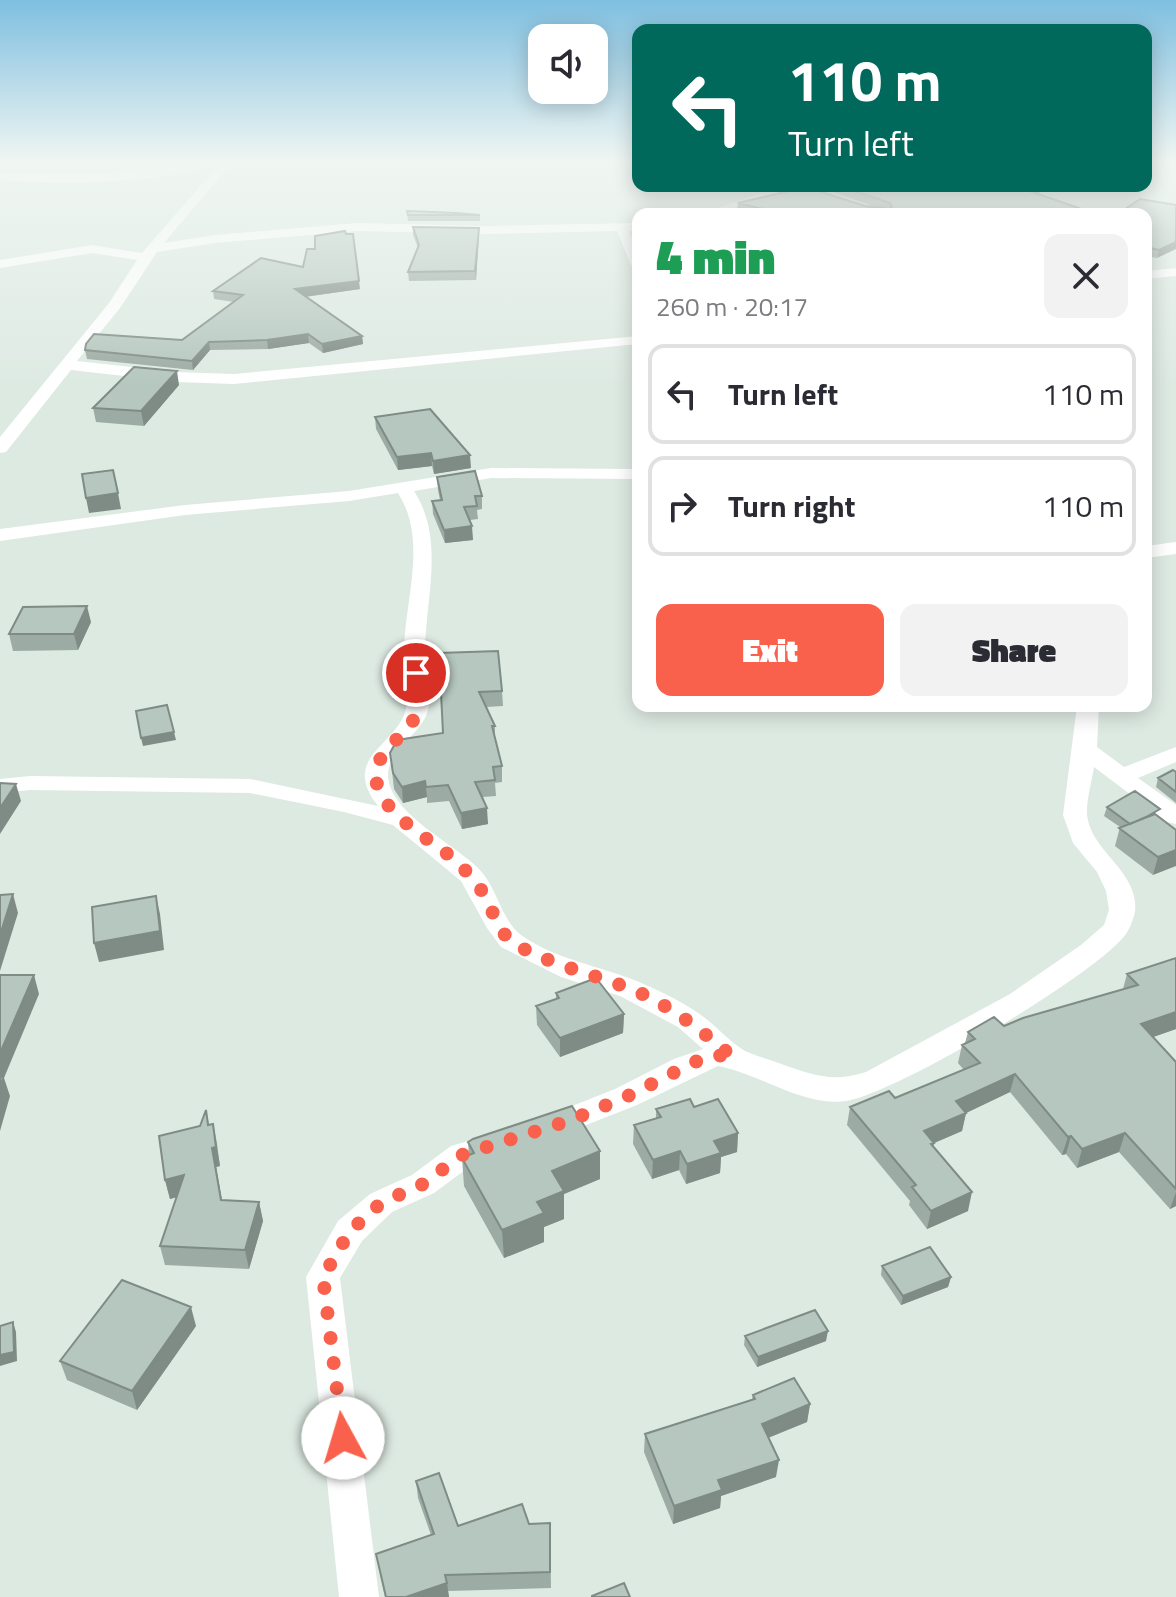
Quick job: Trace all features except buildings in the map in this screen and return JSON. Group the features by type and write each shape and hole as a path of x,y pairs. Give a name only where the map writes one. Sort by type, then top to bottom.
{"street":[{"path":"0,448 115,305 164,236"},
{"path":"0,264 92,249 150,252 215,239 256,236"},
{"path":"1152,274 1176,272"},
{"path":"68,365 177,377 234,379 632,341"},
{"path":"0,535 95,520 349,496 491,473 632,474"},
{"path":"403,487 417,509 422,541 421,596 414,651 419,694 416,714 404,733 387,749 376,774 381,794 402,820 470,875 484,894 500,928 511,941 571,970 630,989 688,1020 734,1058"},
{"path":"1152,551 1176,548"},
{"path":"359,1597 323,1277 350,1231 381,1203 423,1184 462,1155 571,1120 626,1097 703,1058 717,1055 734,1058 817,1089 846,1090 877,1080 1020,1001 1091,952 1116,929 1122,910 1119,891 1108,869 1085,843 1075,815 1088,712"},
{"path":"1085,749 1176,817"},
{"path":"1122,776 1176,754"},
{"path":"0,786 30,783 250,786 347,805 402,820"}],"route":[{"path":"343,1438 323,1277 350,1231 381,1203 423,1184 462,1155 571,1120 626,1097 703,1058 717,1055 734,1058 688,1020 630,989 571,970 511,941 500,928 484,894 470,875 402,820 381,794 376,774 387,749 404,733 416,714 419,694 416,673"}]}
